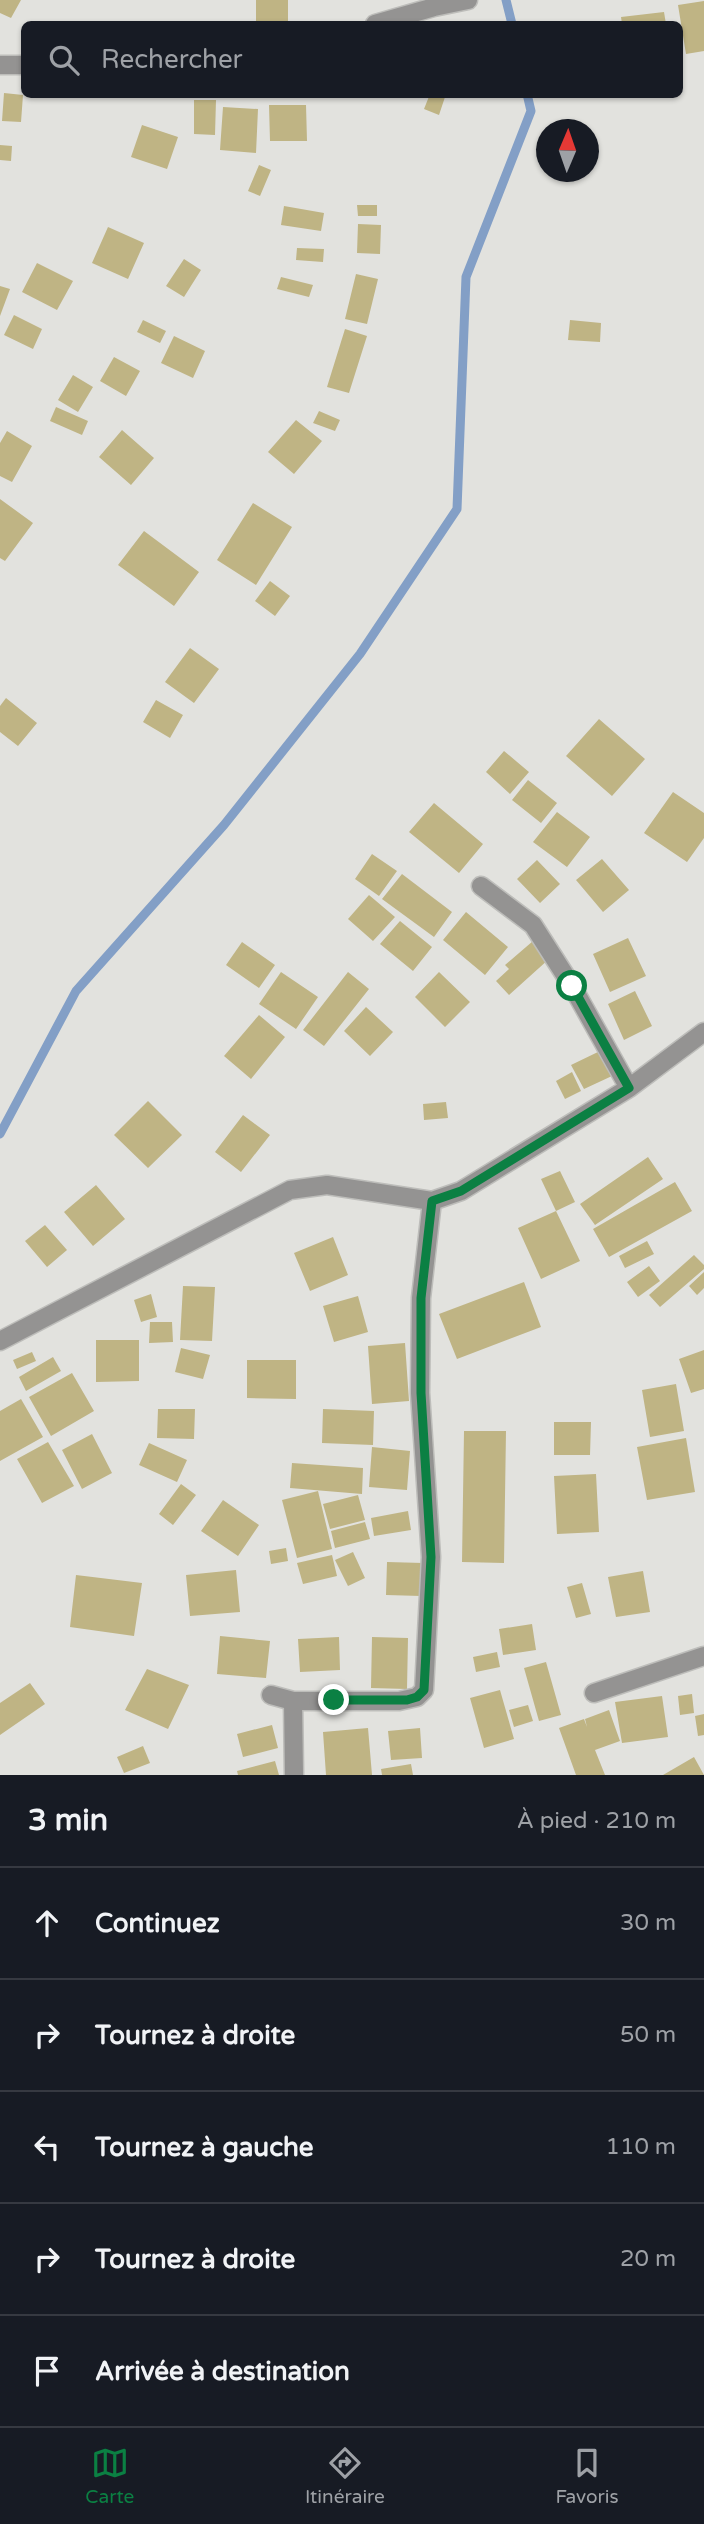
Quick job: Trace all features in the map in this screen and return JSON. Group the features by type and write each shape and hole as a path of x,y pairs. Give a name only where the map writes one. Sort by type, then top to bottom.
{"street":[{"path":"385,21 468,0"},
{"path":"0,65 21,65"},
{"path":"481,886 533,925 572,986 629,1088"},
{"path":"0,1341 289,1190 327,1185 432,1201 461,1191 629,1088 704,1032"},
{"path":"271,1695 293,1701 407,1700 417,1697 424,1690 431,1557 421,1393 421,1298 432,1201"},
{"path":"594,1693 704,1657"},
{"path":"293,1701 294,1775"}],"building":[{"path":"0,0 21,0 11,18 0,13"},
{"path":"256,0 288,0 288,21 256,21"},
{"path":"704,1 704,51 686,54 683,21 681,21 678,5"},
{"path":"664,12 666,21 622,21 621,17"},
{"path":"4,93 21,95 21,122 2,121"},
{"path":"428,98 445,98 439,115 424,109"},
{"path":"194,100 216,100 215,135 194,134"},
{"path":"269,105 306,105 307,141 270,141"},
{"path":"223,107 258,109 256,153 220,150"},
{"path":"142,125 178,137 167,169 131,157"},
{"path":"0,145 12,146 11,161 0,160"},
{"path":"259,165 271,170 260,196 248,191"},
{"path":"357,205 377,205 377,216 358,216"},
{"path":"284,206 324,213 321,231 281,225"},
{"path":"358,224 381,225 380,254 357,253"},
{"path":"108,227 144,243 128,279 92,263"},
{"path":"297,248 324,249 323,262 296,260"},
{"path":"184,259 201,270 184,297 166,286"},
{"path":"37,263 73,281 57,310 22,292"},
{"path":"356,274 378,279 367,324 345,319"},
{"path":"281,277 313,285 309,297 277,289"},
{"path":"0,286 10,289 0,316"},
{"path":"14,315 42,329 33,349 4,335"},
{"path":"143,320 166,331 160,343 137,332"},
{"path":"570,320 601,323 600,342 568,340"},
{"path":"345,329 367,336 349,393 327,387"},
{"path":"174,336 205,351 193,378 161,363"},
{"path":"114,357 140,371 126,396 100,381"},
{"path":"73,375 93,387 78,412 58,400"},
{"path":"56,407 88,421 82,435 50,421"},
{"path":"319,411 340,420 335,431 313,423"},
{"path":"296,420 322,441 294,474 268,452"},
{"path":"122,430 154,458 131,485 99,457"},
{"path":"7,431 32,446 12,482 0,476 0,443"},
{"path":"0,499 33,523 5,561 0,558"},
{"path":"253,503 292,527 256,585 217,560"},
{"path":"144,531 199,572 174,606 118,565"},
{"path":"270,581 290,596 275,616 255,601"},
{"path":"190,648 219,669 194,703 165,682"},
{"path":"6,698 37,723 18,746 0,732 0,706"},
{"path":"156,700 183,715 170,738 143,722"},
{"path":"599,719 645,759 612,796 566,756"},
{"path":"504,751 529,772 510,794 486,772"},
{"path":"528,780 557,803 541,823 512,800"},
{"path":"673,792 704,813 704,838 687,862 644,833"},
{"path":"434,803 483,844 459,873 409,832"},
{"path":"557,812 590,837 567,867 533,842"},
{"path":"372,854 397,871 379,896 355,879"},
{"path":"602,859 629,890 603,912 576,880"},
{"path":"537,860 560,884 540,903 517,879"},
{"path":"402,874 452,912 434,937 382,899"},
{"path":"369,895 395,917 373,941 348,919"},
{"path":"466,912 508,947 485,975 443,940"},
{"path":"400,921 432,947 413,971 380,944"},
{"path":"628,938 646,976 610,992 593,954"},
{"path":"533,941 549,959 509,995 496,981 509,969 505,965"},
{"path":"242,942 275,965 259,988 226,965"},
{"path":"281,972 318,997 296,1029 259,1004"},
{"path":"348,972 369,989 324,1046 303,1030"},
{"path":"439,972 470,1002 445,1027 415,997"},
{"path":"635,991 652,1026 624,1040 608,1004"},
{"path":"366,1007 393,1032 370,1056 344,1031"},
{"path":"259,1015 285,1037 251,1079 224,1056"},
{"path":"600,1051 612,1076 584,1089 571,1065"},
{"path":"572,1072 581,1091 565,1099 556,1081"},
{"path":"148,1101 182,1135 148,1168 114,1135"},
{"path":"446,1102 448,1118 424,1120 423,1104"},
{"path":"243,1115 270,1135 241,1172 215,1152"},
{"path":"648,1157 663,1179 595,1225 580,1204"},
{"path":"560,1171 575,1202 556,1211 541,1179"},
{"path":"675,1182 692,1211 609,1257 593,1229"},
{"path":"96,1185 125,1219 93,1246 64,1212"},
{"path":"556,1211 580,1261 541,1279 518,1228"},
{"path":"45,1225 67,1250 47,1267 25,1241"},
{"path":"333,1237 348,1275 310,1291 294,1253"},
{"path":"647,1241 654,1254 625,1268 619,1256"},
{"path":"694,1255 704,1265 704,1269 660,1307 649,1295"},
{"path":"649,1266 660,1281 638,1297 627,1282"},
{"path":"704,1272 704,1288 697,1295 689,1286"},
{"path":"524,1282 541,1327 457,1359 439,1314"},
{"path":"183,1286 215,1287 212,1341 180,1340"},
{"path":"151,1294 157,1317 141,1322 134,1300"},
{"path":"358,1296 368,1332 334,1342 323,1306"},
{"path":"150,1322 172,1322 173,1342 149,1343"},
{"path":"96,1340 139,1340 139,1381 96,1382"},
{"path":"405,1343 409,1401 372,1404 368,1346"},
{"path":"181,1348 210,1355 203,1379 175,1372"},
{"path":"704,1350 704,1389 691,1393 679,1359"},
{"path":"32,1352 36,1361 17,1369 13,1360"},
{"path":"53,1357 61,1371 26,1391 19,1377"},
{"path":"247,1360 296,1360 296,1399 247,1398"},
{"path":"72,1373 94,1411 51,1436 29,1397"},
{"path":"676,1384 684,1431 650,1437 642,1390"},
{"path":"21,1399 43,1437 0,1461 0,1411"},
{"path":"158,1409 195,1409 194,1439 157,1438"},
{"path":"323,1409 374,1411 373,1445 322,1443"},
{"path":"554,1422 591,1422 590,1455 554,1455"},
{"path":"464,1431 506,1431 504,1563 462,1562"},
{"path":"92,1434 112,1473 82,1489 62,1450"},
{"path":"686,1438 695,1492 647,1500 637,1447"},
{"path":"48,1442 74,1486 42,1503 17,1459"},
{"path":"149,1443 187,1460 177,1482 139,1465"},
{"path":"372,1447 410,1451 407,1490 369,1487"},
{"path":"292,1463 363,1468 362,1494 290,1488"},
{"path":"596,1474 599,1532 557,1534 554,1476"},
{"path":"181,1484 196,1495 173,1525 159,1514"},
{"path":"318,1491 332,1549 297,1558 282,1500"},
{"path":"358,1495 365,1520 330,1529 323,1504"},
{"path":"223,1500 259,1525 238,1556 201,1531"},
{"path":"408,1511 411,1530 374,1536 371,1518"},
{"path":"365,1522 370,1539 335,1548 331,1531"},
{"path":"286,1548 288,1561 271,1564 269,1551"},
{"path":"353,1552 365,1578 348,1586 335,1560"},
{"path":"332,1555 337,1576 303,1584 297,1563"},
{"path":"387,1562 423,1563 421,1596 386,1595"},
{"path":"236,1570 240,1612 190,1616 186,1575"},
{"path":"643,1571 650,1612 616,1617 608,1577"},
{"path":"76,1575 142,1583 134,1636 70,1627"},
{"path":"582,1583 591,1614 576,1618 567,1587"},
{"path":"532,1624 536,1650 503,1655 499,1629"},
{"path":"220,1636 270,1641 266,1678 217,1674"},
{"path":"339,1637 340,1670 300,1672 298,1639"},
{"path":"372,1637 408,1638 407,1689 371,1688"},
{"path":"497,1652 500,1667 476,1672 473,1657"},
{"path":"546,1662 561,1715 539,1721 524,1668"},
{"path":"147,1669 189,1685 168,1729 125,1710"},
{"path":"30,1683 45,1704 0,1735 0,1703"},
{"path":"500,1690 514,1739 484,1748 470,1698"},
{"path":"692,1694 694,1713 680,1715 678,1696"},
{"path":"662,1696 668,1737 622,1743 615,1702"},
{"path":"528,1705 533,1721 514,1727 509,1710"},
{"path":"609,1710 620,1741 595,1750 605,1775 576,1775 559,1728 584,1719 587,1727 585,1719"},
{"path":"704,1714 704,1735 698,1736 695,1716"},
{"path":"272,1725 278,1748 243,1757 237,1734"},
{"path":"368,1728 372,1775 326,1775 323,1732"},
{"path":"420,1728 422,1758 391,1760 388,1731"},
{"path":"143,1746 150,1763 124,1773 117,1757"},
{"path":"694,1757 704,1775 663,1775"},
{"path":"275,1761 279,1775 238,1775 237,1771"},
{"path":"411,1764 413,1775 382,1775 381,1769"}],"waterway":[{"path":"506,0 511,21"},
{"path":"0,1134 76,991 224,825 360,654 457,509 466,277 531,111 528,98"}],"route":[{"path":"334,1700 407,1700 417,1697 424,1690 431,1557 421,1393 421,1298 432,1201 461,1191 629,1088 572,986"}]}
